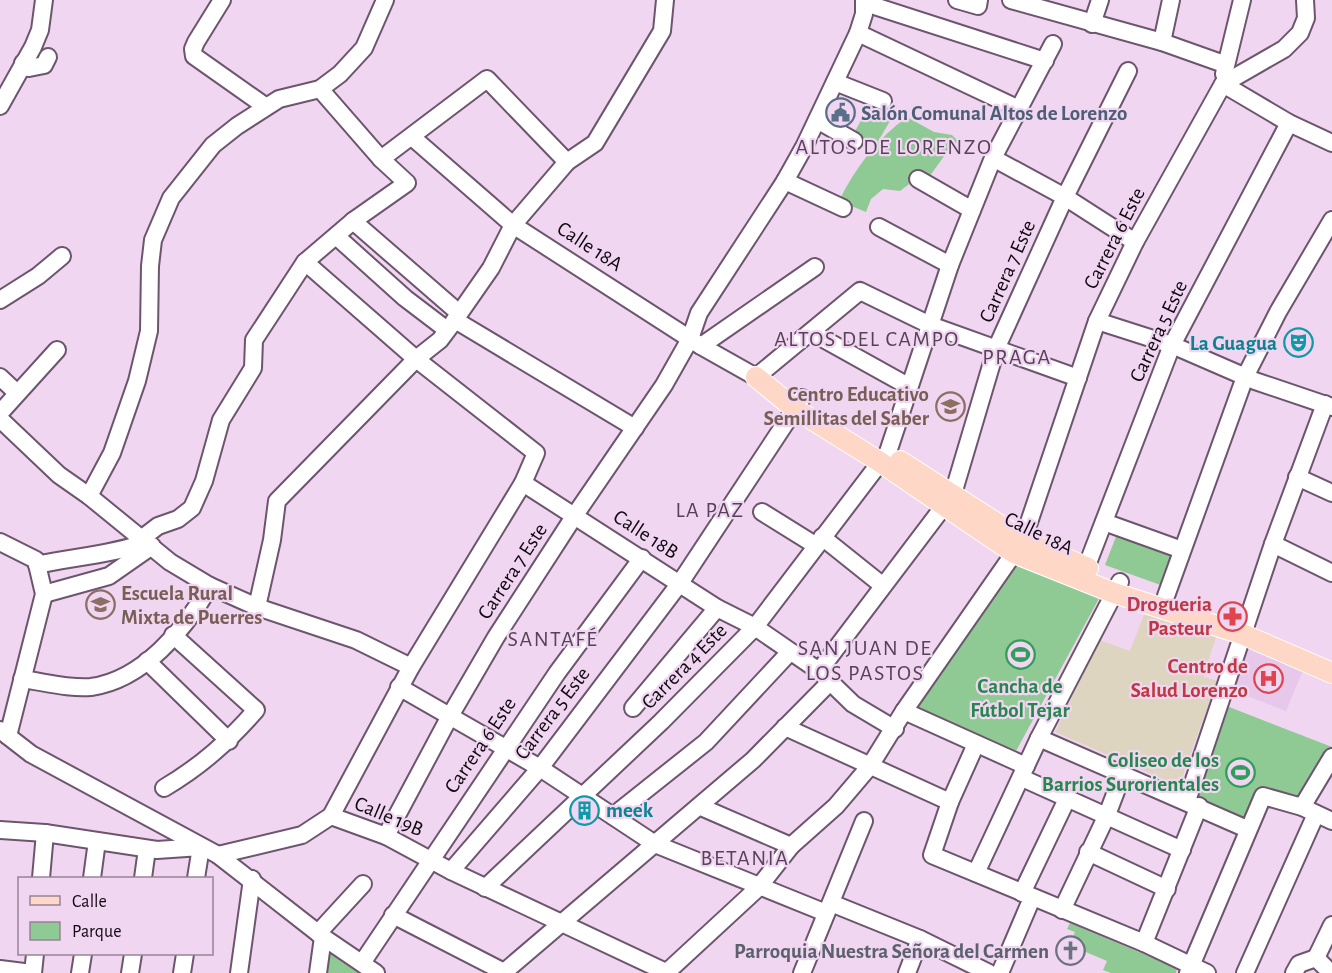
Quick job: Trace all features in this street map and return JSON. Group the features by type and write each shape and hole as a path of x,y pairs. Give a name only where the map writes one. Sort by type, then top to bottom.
{"main road":[{"name":"Calle 18A","path":"756,377 884,457 1018,547 1117,587 1244,628 1332,673"},
{"name":"Calle 18A","path":"1018,547 1086,568 1117,587 1166,596 1332,662"}],"street":[{"path":"0,106 39,30 44,0"},
{"path":"222,0 196,42 193,49 194,56 265,106"},
{"path":"89,496 112,453 137,381 149,331 150,266 153,240 171,198 213,145 265,106 279,99 320,89 340,74 364,48 385,0"},
{"path":"257,607 272,540 277,501 416,359 440,340 491,268 513,225 567,162 595,143 662,31 665,0"},
{"path":"957,0 978,3"},
{"path":"1011,0 1036,3 1092,24 1162,42 1224,64"},
{"path":"1092,24 1100,0"},
{"path":"1162,42 1171,0"},
{"path":"1223,84 1224,64 1242,0"},
{"path":"1223,84 1284,49 1300,33 1306,18 1305,0"},
{"path":"696,343 703,307 785,181 817,120 858,33 864,2 1045,61"},
{"path":"858,33 1019,110"},
{"path":"884,457 950,265 993,158 1053,44"},
{"path":"24,63 29,68 39,67 44,65 48,57"},
{"name":"Carrera 7 Este","path":"504,973 560,923 700,807 753,760 785,727 824,677 882,585 948,500 996,349 1065,197 1128,71"},
{"path":"381,159 487,79 567,162"},
{"path":"835,82 883,101"},
{"path":"1223,84 1289,123 1330,137"},
{"name":"Carrera 6 Este","path":"667,973 758,888 791,846 836,806 870,766 895,729 904,711 1018,547 1098,321 1135,242 1223,84"},
{"path":"44,594 109,576 146,543 158,526 178,519 192,508 204,481 221,420 253,368 254,340 305,262 353,220 406,183 381,159 320,89"},
{"path":"817,120 854,141"},
{"name":"Carrera 5 Este","path":"1086,568 1172,345 1289,123"},
{"name":"Calle 18A","path":"412,137 513,225 696,343 756,377"},
{"path":"993,158 1065,197 1135,242"},
{"path":"918,179 972,210"},
{"path":"785,181 843,208"},
{"path":"353,220 454,321"},
{"path":"1166,596 1245,377 1278,312 1332,220"},
{"path":"879,227 950,265"},
{"path":"336,236 405,298 454,321 635,428"},
{"path":"0,300 38,276 62,256"},
{"path":"305,262 416,359 536,453 524,483 399,687 331,816"},
{"path":"696,343 815,267"},
{"path":"756,377 860,291 930,326 1078,378"},
{"path":"1098,321 1172,345 1245,377 1328,406 1298,477 1244,628 1193,803 1182,850 1144,943"},
{"path":"811,332 908,386"},
{"name":"Carrera 7 Este","path":"386,836 450,716 575,515 696,343"},
{"path":"0,413 16,392 57,350"},
{"path":"0,377 16,392"},
{"name":"Carrera 5 Este","path":"451,871 540,768 680,583 799,403"},
{"path":"0,419 59,476 89,496 170,562 210,586 257,607 356,640 411,667"},
{"name":"Carrera 4 Este","path":"485,888 661,722 755,627 884,457"},
{"path":"1298,477 1332,494"},
{"name":"Calle 18B","path":"524,483 717,608 755,627 824,677 853,704 895,729"},
{"path":"762,512 818,541 882,585"},
{"path":"1104,522 1182,550"},
{"path":"0,542 36,560 44,594 22,679 4,733 31,754 218,855 252,879 321,935 369,968"},
{"path":"37,565 122,550 146,543"},
{"path":"1273,544 1332,573"},
{"name":"Carrera 6 Este","path":"369,968 393,915 430,858 642,558"},
{"path":"22,679 88,687 110,683 147,661 196,610 210,586"},
{"path":"976,873 1039,738 1117,587"},
{"path":"633,708 717,608"},
{"path":"164,788 197,769 229,741 256,710 173,635"},
{"path":"613,816 706,742 789,653"},
{"path":"147,661 229,741"},
{"path":"399,687 540,768 655,844 758,888 828,908 920,939 989,973"},
{"path":"904,711 976,744 1068,799 1182,850"},
{"path":"785,727 950,802"},
{"path":"1039,738 1193,803 1247,829"},
{"path":"976,744 950,802 932,855 1144,943 1189,970 1207,973"},
{"path":"1245,973 1332,757"},
{"path":"1062,910 1107,815 1122,773"},
{"path":"1189,970 1247,829 1263,796 1332,821"},
{"path":"1000,973 1027,895 1068,799"},
{"path":"700,807 791,846"},
{"name":"Calle 19B","path":"218,855 302,834 331,816 386,836 485,888 667,973"},
{"path":"802,973 864,822"},
{"path":"0,830 45,833 147,849 201,847"},
{"path":"41,877 45,833"},
{"path":"92,877 97,841"},
{"path":"196,877 201,847"},
{"path":"143,877 147,849"},
{"path":"1088,852 1167,889"},
{"path":"239,973 252,879"},
{"path":"318,973 321,935 363,884"},
{"path":"393,915 504,973"},
{"path":"1294,973 1299,964 1316,958 1332,926"},
{"path":"907,973 920,939"},
{"path":"0,969 33,973 35,955"},
{"path":"80,973 83,955"},
{"path":"130,973 133,955"},
{"path":"182,973 185,955"},
{"path":"1316,958 1331,973"}],"shaded area":[{"path":"1145,612 1216,637 1203,676 1217,681 1179,786 1055,732 1100,640 1130,651"},
{"name":"Centro de Salud Lorenzo","path":"1250,641 1305,666 1286,711 1234,691"}],"green space":[{"path":"872,101 894,114 876,145 854,133"},
{"path":"907,117 934,132 952,135 959,142 953,149 950,148 929,177 921,175 900,191 883,189 871,199 866,212 839,201 868,154 886,134"},
{"path":"1117,534 1177,556 1166,587 1105,565"},
{"name":"Cancha de Fútbol Tejar","path":"1016,562 1102,593 1016,751 913,705"},
{"path":"1224,705 1332,747 1332,752 1299,805 1262,795 1250,822 1192,799"},
{"path":"1070,923 1177,968 1176,973 1111,973 1103,970 1107,961 1081,950 1084,942 1073,937 1075,932 1067,929"},
{"path":"333,946 371,973 320,973 323,949"}],"place":[{"name":"Salón Comunal Altos de Lorenzo","path":"840,113"},
{"name":"La Guagua","path":"1298,343"},
{"name":"Centro Educativo Semillitas del Saber","path":"950,406"},
{"name":"Escuela Rural Mixta de Puerres","path":"100,605"},
{"name":"Drogueria Pasteur","path":"1233,616"},
{"name":"Cancha de Fútbol Tejar","path":"1020,655"},
{"name":"Centro de Salud Lorenzo","path":"1269,678"},
{"name":"Coliseo de los Barrios Surorientales","path":"1240,772"},
{"name":"meek","path":"585,810"},
{"name":"Parroquia Nuestra Señora del Carmen","path":"1070,951"}],"district":[{"name":"ALTOS DE LORENZO","path":"894,146"},
{"name":"ALTOS DEL CAMPO","path":"867,338"},
{"name":"PRAGA","path":"1017,356"},
{"name":"LA PAZ","path":"710,509"},
{"name":"SANTAFÉ","path":"553,638"},
{"name":"SAN JUAN DE LOS PASTOS","path":"865,660"},
{"name":"BETANIA","path":"745,857"}]}
